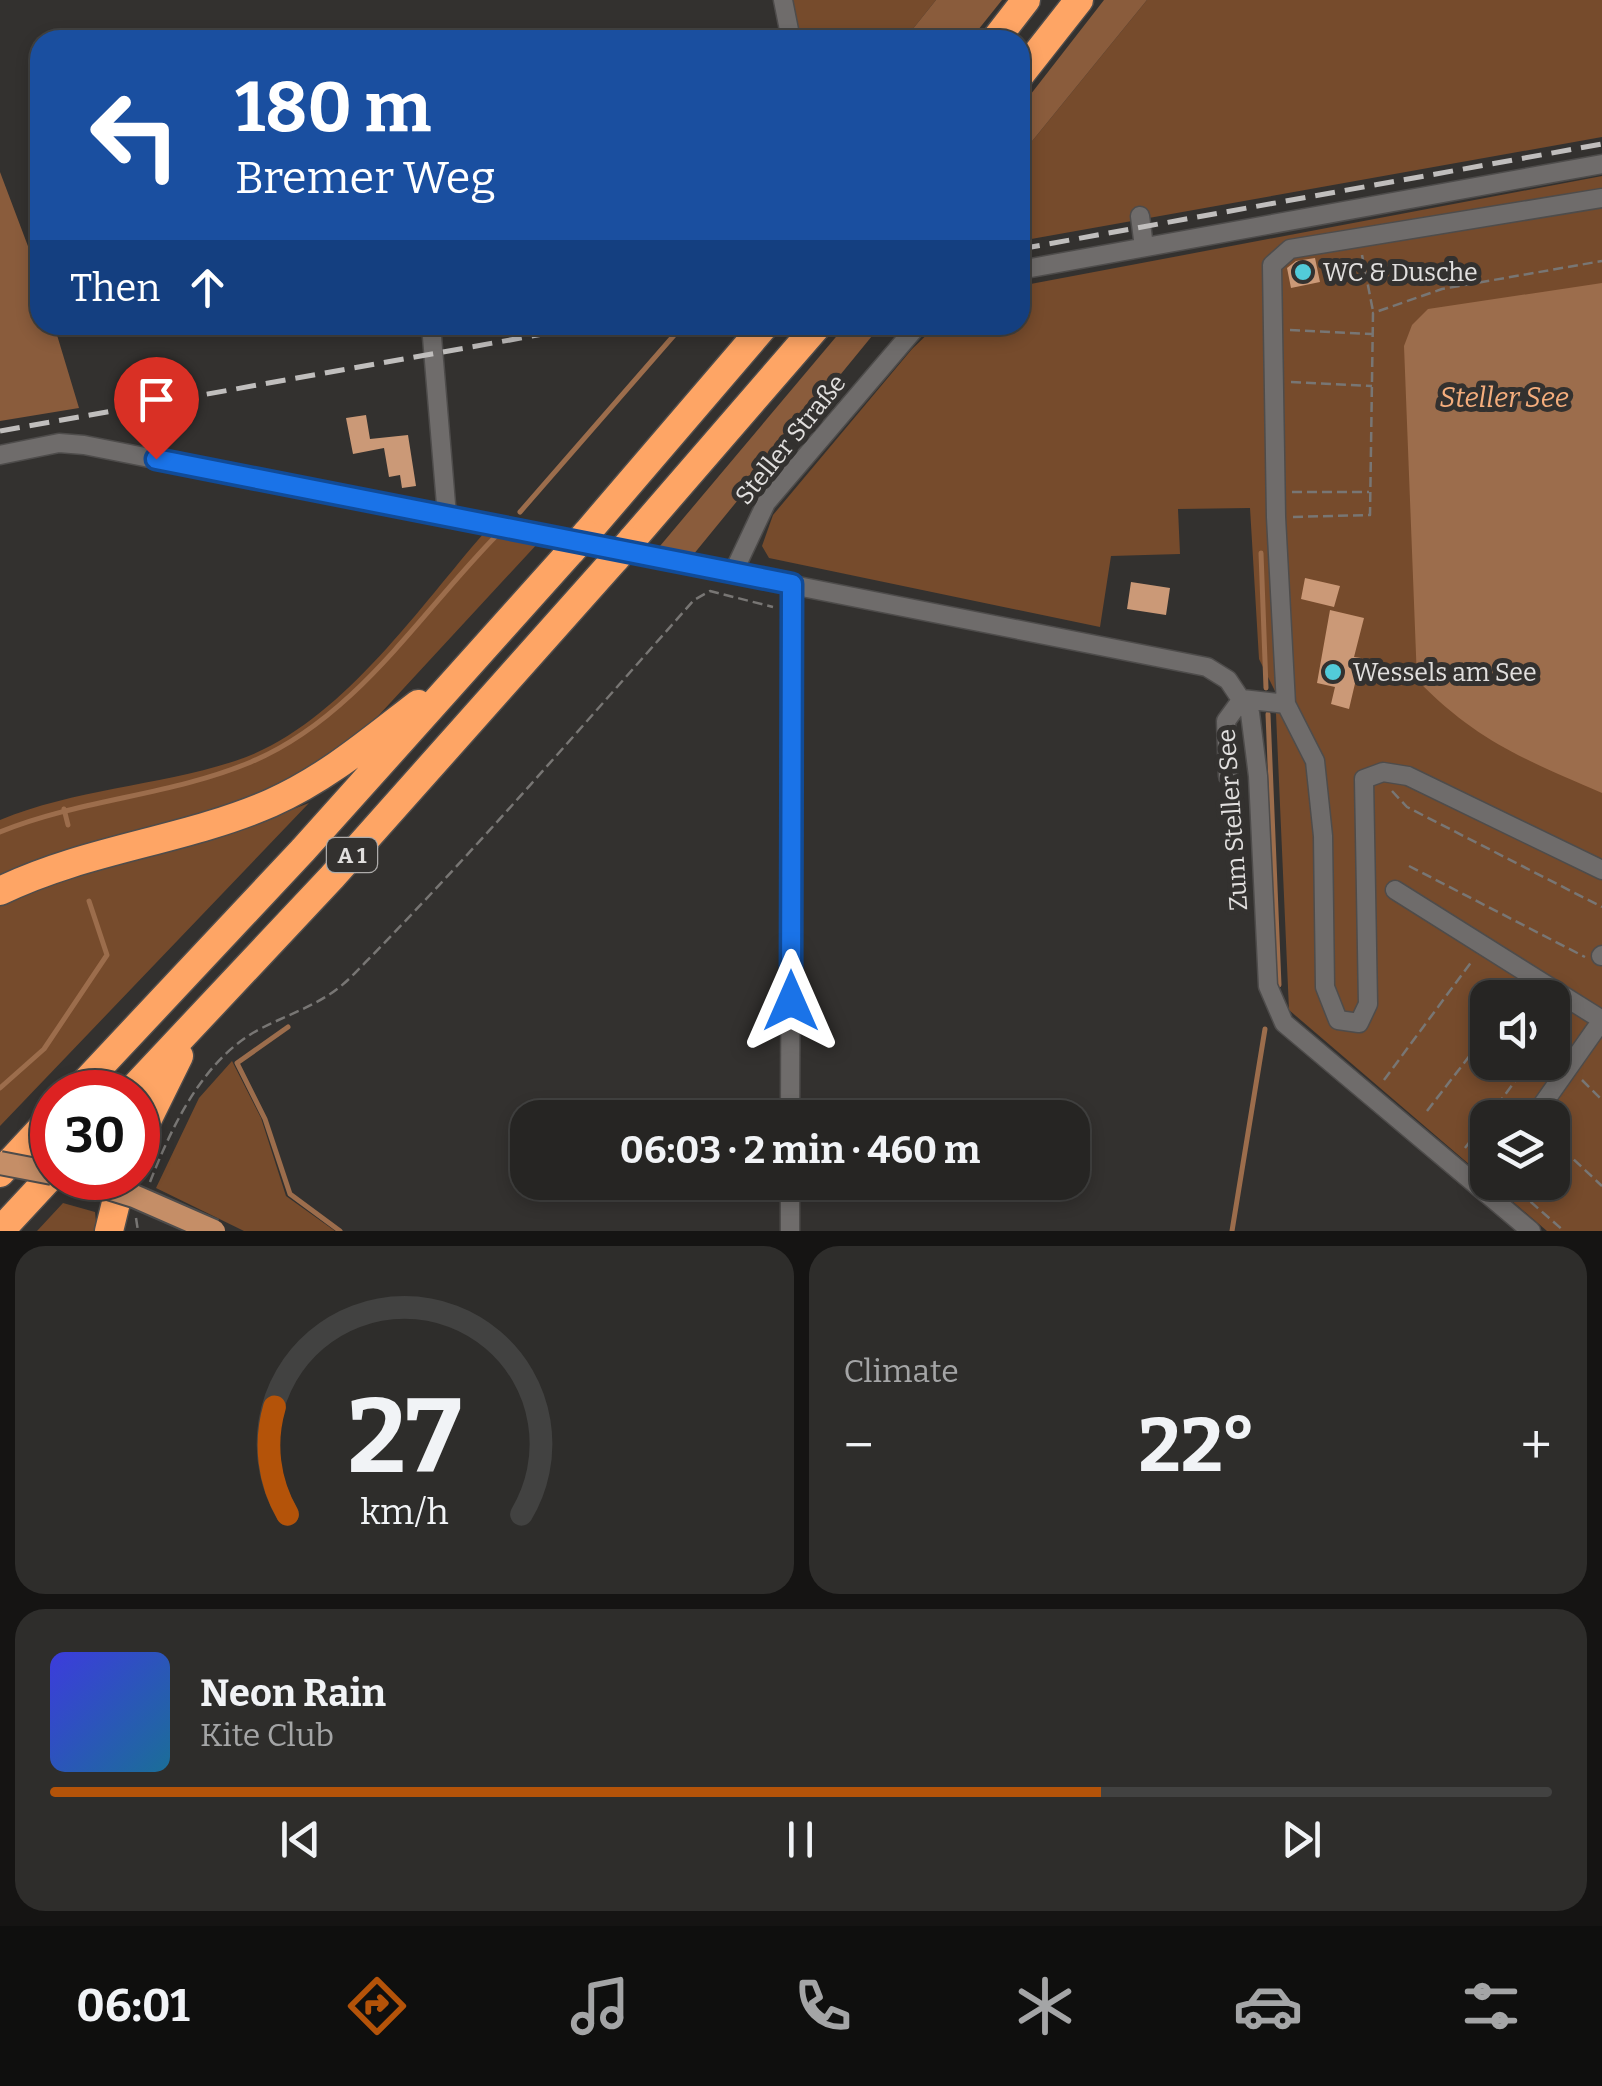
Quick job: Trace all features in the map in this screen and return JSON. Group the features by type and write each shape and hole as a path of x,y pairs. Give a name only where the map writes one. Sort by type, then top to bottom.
{"highway":[{"path":"1002,30 1026,0"},
{"path":"1030,61 1079,0"},
{"name":"A 1","path":"96,1070 472,664 756,335"},
{"name":"A 1","path":"151,1070 623,550 809,335"},
{"path":"0,891 69,862 209,824 285,796 350,758 472,664"},
{"path":"160,1096 199,1020"},
{"path":"0,1173 30,1141"},
{"path":"0,1231 30,1198"},
{"path":"110,1231 117,1200"}],"main road":[{"path":"0,1163 30,1169"},
{"path":"143,1200 214,1231"}],"street":[{"path":"784,0 789,30"},
{"path":"1030,268 1602,164"},
{"path":"1602,198 1290,249 1272,266 1276,517 1286,704 1315,761 1323,836 1325,987 1338,1020 1358,1023 1368,1004 1364,779 1383,772 1408,776 1602,870"},
{"path":"1140,216 1144,247"},
{"path":"432,335 447,516"},
{"name":"Steller Straße","path":"733,573 766,504 910,335"},
{"path":"0,455 59,444 84,444 733,573"},
{"name":"Zum Steller See","path":"733,573 1195,664 1228,680 1250,714 1258,776 1268,986 1273,1007 1315,1051 1531,1231"},
{"path":"790,1100 792,584"},
{"path":"1228,776 1226,721 1242,698 1286,704"},
{"path":"1395,890 1602,1020 1570,1065"},
{"path":"790,1200 790,1231"}],"path":[{"path":"1276,517 1370,516 1373,313 1359,239"},
{"path":"1373,313 1442,289 1602,262"},
{"path":"1274,330 1373,334"},
{"path":"1274,381 1372,386"},
{"path":"1276,492 1370,492"},
{"path":"160,1160 194,1090 226,1056 258,1030 321,1003 346,982 459,864 694,600 710,591 793,612"},
{"path":"1383,772 1392,791 1407,807 1602,908"},
{"path":"1408,866 1596,962 1602,956"},
{"path":"1384,1080 1483,945"},
{"path":"1570,1008 1574,1003"},
{"path":"1427,1111 1470,1055"},
{"path":"1570,1070 1602,1100"},
{"path":"1465,1148 1470,1141"},
{"path":"1570,1156 1602,1186"},
{"path":"1529,1200 1564,1231"},
{"path":"136,1218 138,1231"}],"shaded area":[{"path":"788,0 936,0 912,30 795,30"},
{"path":"936,0 1002,0 978,30 912,30"},
{"path":"1104,0 1147,0 1030,144 1030,95"},
{"path":"1147,0 1602,0 1602,137 1030,239 1030,144"},
{"path":"0,172 30,252 30,335 57,335 79,408 0,421"},
{"path":"1602,176 1602,1231 1547,1231 1511,1200 1570,1200 1570,1100 1470,1100 1470,1165 1289,1010 1275,691 1259,659 1250,508 1178,509 1180,554 1111,556 1100,627 769,558 762,546 773,515 927,335 1030,335 1030,284"},
{"path":"838,335 873,335 693,555 660,546"},
{"path":"484,533 539,542 379,715 322,766 254,800 0,880 0,820 58,801 235,761 272,745 307,722 372,664"},
{"path":"309,803 54,1070 30,1070 30,1095 0,1126 0,905 76,877"},
{"path":"232,1061 261,1118 286,1196 335,1231 244,1231 160,1190 160,1180 199,1098"},
{"path":"63,1203 95,1212 97,1231 37,1231"}],"water":[{"name":"Steller See","path":"1602,283 1602,793 1503,747 1461,719 1417,680 1404,346 1412,325 1428,309"}],"building":[{"name":"WC & Dusche","path":"1315,258 1320,282 1291,288 1287,268 1296,261"},
{"path":"366,415 370,439 408,435 416,486 402,488 400,475 389,477 384,448 353,454 346,418"},
{"path":"1305,578 1340,586 1334,607 1301,599"},
{"path":"1131,582 1170,588 1166,615 1127,609"},
{"path":"1330,610 1364,618 1354,657 1361,658 1349,709 1331,704 1335,687 1317,683"}],"waterway":[{"path":"520,512 674,335"},
{"path":"0,832 62,812 189,783 251,762 289,743 355,691 497,535"},
{"path":"1261,553 1266,688"},
{"path":"1268,714 1279,985"},
{"path":"64,809 68,825"},
{"path":"0,1088 44,1049 107,955 89,901"},
{"path":"288,1027 237,1063 265,1119 290,1194 340,1231"},
{"path":"1232,1231 1265,1029"}],"railway":[{"path":"1030,247 1602,144"},
{"path":"0,431 538,335"}],"place":[{"name":"WC & Dusche","path":"1303,272"},
{"name":"Wessels am See","path":"1333,672"}],"route":[{"path":"156,459 792,584 791,1001"}]}
